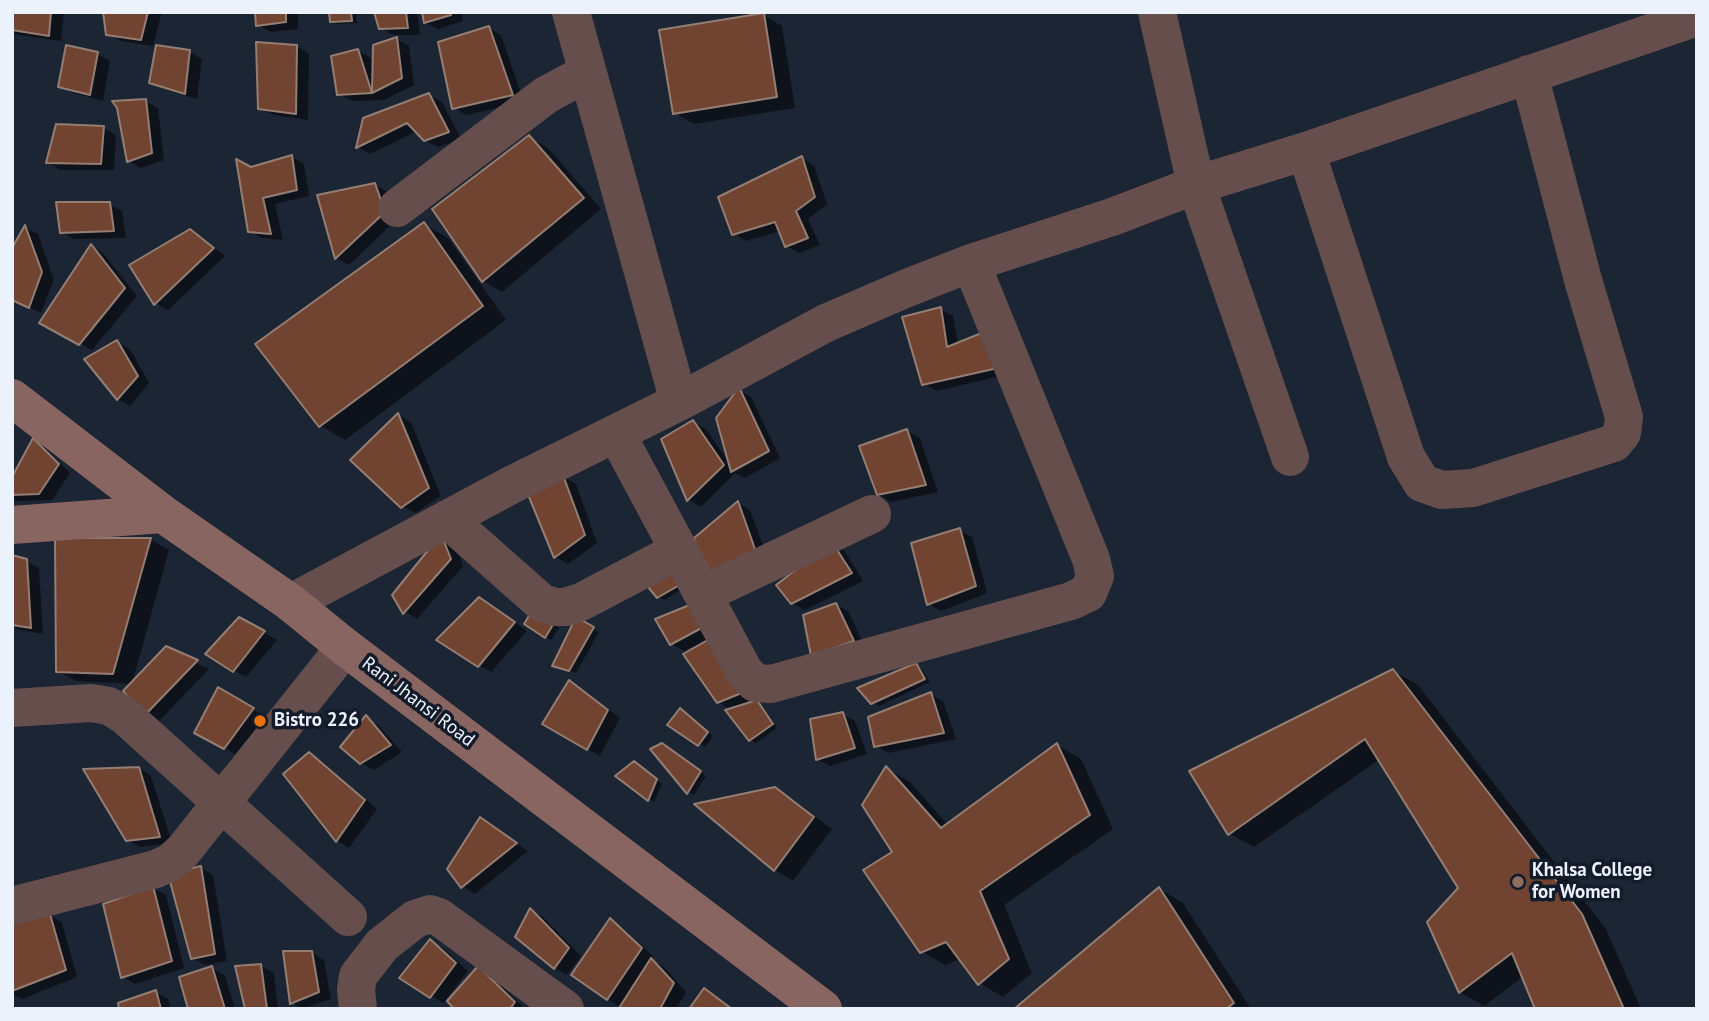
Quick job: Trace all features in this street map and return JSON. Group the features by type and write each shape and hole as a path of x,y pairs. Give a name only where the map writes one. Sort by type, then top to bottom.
{"street":[{"path":"570,12 679,402"},
{"path":"1157,12 1196,185 1290,457"},
{"path":"292,603 513,484 679,402 826,323 907,288 1196,185 1306,151 1697,17"},
{"path":"397,208 546,95 587,73"},
{"path":"1306,151 1406,457 1422,483 1442,490 1473,488 1614,443 1622,433 1624,417 1583,280 1529,74"},
{"path":"615,433 744,671 755,683 771,684 1071,601 1088,593 1095,576 1091,559 971,263"},
{"name":"Rani Jhansi Road","path":"12,398 163,514 292,603 345,647 823,1009"},
{"path":"12,525 163,514"},
{"path":"703,594 872,514"},
{"path":"447,519 542,603 555,607 580,602 678,551"},
{"path":"12,906 156,869 171,862 183,851 345,647"},
{"path":"12,708 91,703 109,706 125,716 348,917"},
{"path":"358,1009 356,990 359,976 382,945 415,919 430,914 439,917 565,1009"}],"building":[{"path":"12,12 51,12 49,36 12,30"},
{"path":"103,12 148,12 141,40 106,35"},
{"path":"255,12 286,12 286,22 256,26"},
{"path":"329,12 351,12 352,21 330,22"},
{"path":"374,12 406,12 408,28 379,29"},
{"path":"422,12 450,12 451,15 424,23"},
{"path":"764,13 777,97 673,114 659,30"},
{"path":"489,26 513,95 452,109 438,42"},
{"path":"397,37 402,78 372,93 373,45"},
{"path":"256,42 297,45 296,114 258,109"},
{"path":"66,45 98,52 90,95 58,87"},
{"path":"156,45 190,50 185,94 149,83"},
{"path":"358,49 372,93 337,95 331,56"},
{"path":"429,93 449,132 424,141 407,123 356,148 363,118"},
{"path":"146,99 152,153 127,162 117,108 112,101"},
{"path":"56,124 104,126 101,164 46,163"},
{"path":"529,135 584,198 482,282 432,209"},
{"path":"292,155 297,190 263,198 271,234 248,232 236,159 251,167"},
{"path":"802,156 815,197 796,211 808,238 785,247 775,222 732,235 718,197"},
{"path":"375,183 385,212 335,259 317,195"},
{"path":"56,202 110,202 114,231 60,233"},
{"path":"424,222 483,306 319,427 255,344"},
{"path":"25,225 42,272 29,308 12,300 12,248"},
{"path":"190,229 214,248 154,305 129,265"},
{"path":"91,244 125,288 79,345 39,323"},
{"path":"941,307 947,347 984,332 998,368 922,385 902,317"},
{"path":"117,340 138,376 117,400 84,359"},
{"path":"739,387 769,451 731,472 716,418"},
{"path":"398,413 429,488 401,508 350,460"},
{"path":"693,420 724,465 687,501 661,439"},
{"path":"907,429 926,485 877,495 859,446"},
{"path":"33,438 59,464 39,494 12,495 12,477"},
{"path":"563,475 585,535 554,558 527,492"},
{"path":"738,501 756,552 703,577 694,538"},
{"path":"960,528 976,586 927,605 911,543"},
{"path":"441,534 451,559 403,614 392,595"},
{"path":"55,538 151,538 113,674 56,672"},
{"path":"832,542 852,573 791,604 776,585"},
{"path":"12,555 27,559 31,628 12,625"},
{"path":"675,567 683,583 657,598 648,587"},
{"path":"479,597 515,622 478,667 436,640"},
{"path":"697,602 709,624 670,645 655,619"},
{"path":"836,603 854,641 811,656 803,615"},
{"path":"533,609 554,623 545,638 524,624"},
{"path":"239,617 265,631 233,672 205,654"},
{"path":"576,617 594,627 569,671 552,666"},
{"path":"713,637 744,692 717,703 683,654"},
{"path":"166,646 198,660 144,716 123,691"},
{"path":"916,663 925,679 871,704 857,688"},
{"path":"1393,669 1582,914 1624,1009 1535,1009 1512,953 1459,993 1427,922 1458,888 1365,739 1228,835 1189,771"},
{"path":"569,680 608,710 587,750 542,724"},
{"path":"218,687 254,708 224,749 194,733"},
{"path":"931,692 944,733 874,747 868,717"},
{"path":"757,700 773,724 749,741 725,710"},
{"path":"680,708 708,732 698,746 667,725"},
{"path":"843,712 855,748 816,760 810,719"},
{"path":"366,715 391,745 360,764 340,747"},
{"path":"662,743 701,771 687,794 650,749"},
{"path":"1057,743 1090,815 980,891 1009,959 978,985 946,942 920,953 863,870 892,852 862,805 886,766 941,828"},
{"path":"309,752 365,800 336,842 283,774"},
{"path":"634,761 657,779 648,801 615,776"},
{"path":"139,767 160,837 126,841 83,769"},
{"path":"775,787 814,817 774,871 694,804"},
{"path":"480,817 517,843 461,888 447,869"},
{"path":"201,866 215,954 191,959 168,874"},
{"path":"153,886 172,961 121,978 103,904"},
{"path":"1159,887 1234,1003 1226,1009 1014,1009"},
{"path":"530,908 569,948 554,969 515,937"},
{"path":"50,914 66,970 12,991 12,923"},
{"path":"610,918 642,948 607,1000 571,975"},
{"path":"430,939 456,963 430,998 399,978"},
{"path":"283,951 312,951 319,992 290,1004"},
{"path":"651,958 674,983 660,1009 620,1009 619,1008"},
{"path":"261,964 267,1009 245,1009 235,966"},
{"path":"212,966 225,1009 188,1009 179,977"},
{"path":"478,966 515,1002 510,1009 454,1009 447,1001"},
{"path":"704,988 732,1009 689,1009"},
{"path":"156,990 161,1009 119,1009 118,1003"}],"place":[{"name":"Bistro 226","path":"260,721"},
{"name":"Khalsa College for Women","path":"1518,882"}]}
